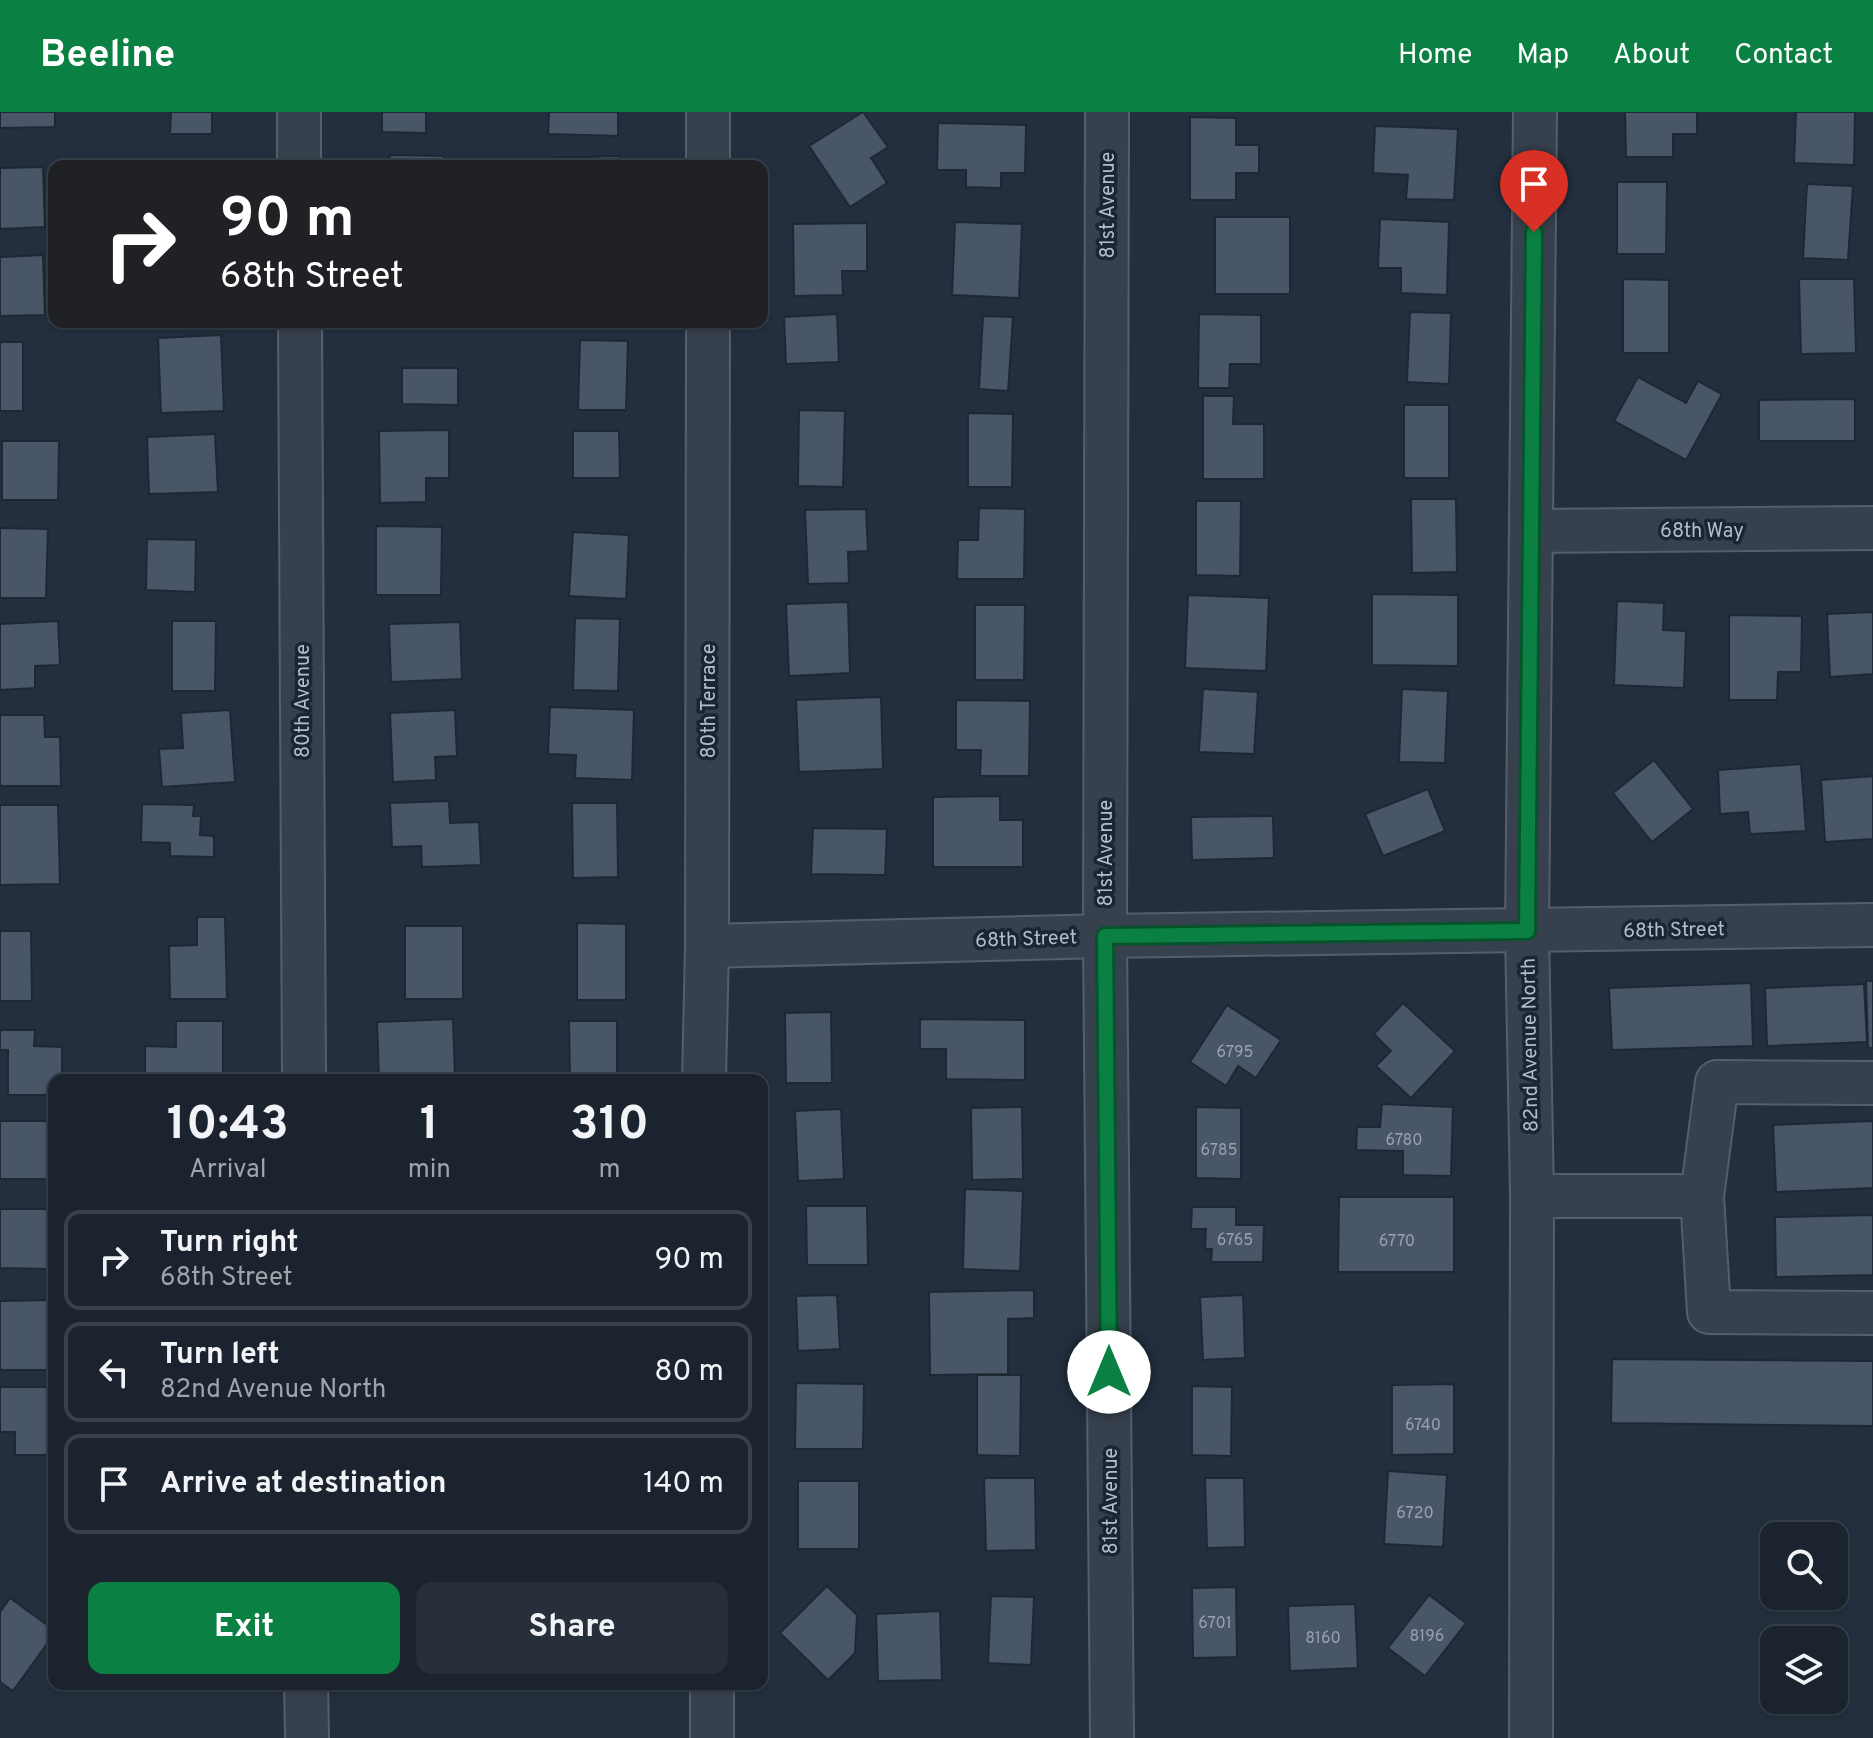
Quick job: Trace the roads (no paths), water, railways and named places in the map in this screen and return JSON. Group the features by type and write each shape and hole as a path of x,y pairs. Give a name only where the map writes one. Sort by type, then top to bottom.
{"street":[{"path":"299,112 299,160"},
{"path":"708,112 708,160"},
{"name":"81st Avenue","path":"1107,112 1105,936 1112,1738"},
{"name":"82nd Avenue North","path":"1531,1738 1532,1196 1527,931 1535,112"},
{"name":"80th Avenue","path":"300,328 304,1074"},
{"name":"80th Terrace","path":"704,1074 708,328"},
{"name":"68th Way","path":"1531,531 1873,528"},
{"name":"68th Street","path":"707,946 1105,936 1873,925"},
{"path":"1873,1083 1717,1082 1702,1196 1709,1312 1873,1313"},
{"path":"1532,1196 1702,1196"},
{"path":"306,1690 307,1738"},
{"path":"712,1690 712,1738"}]}
